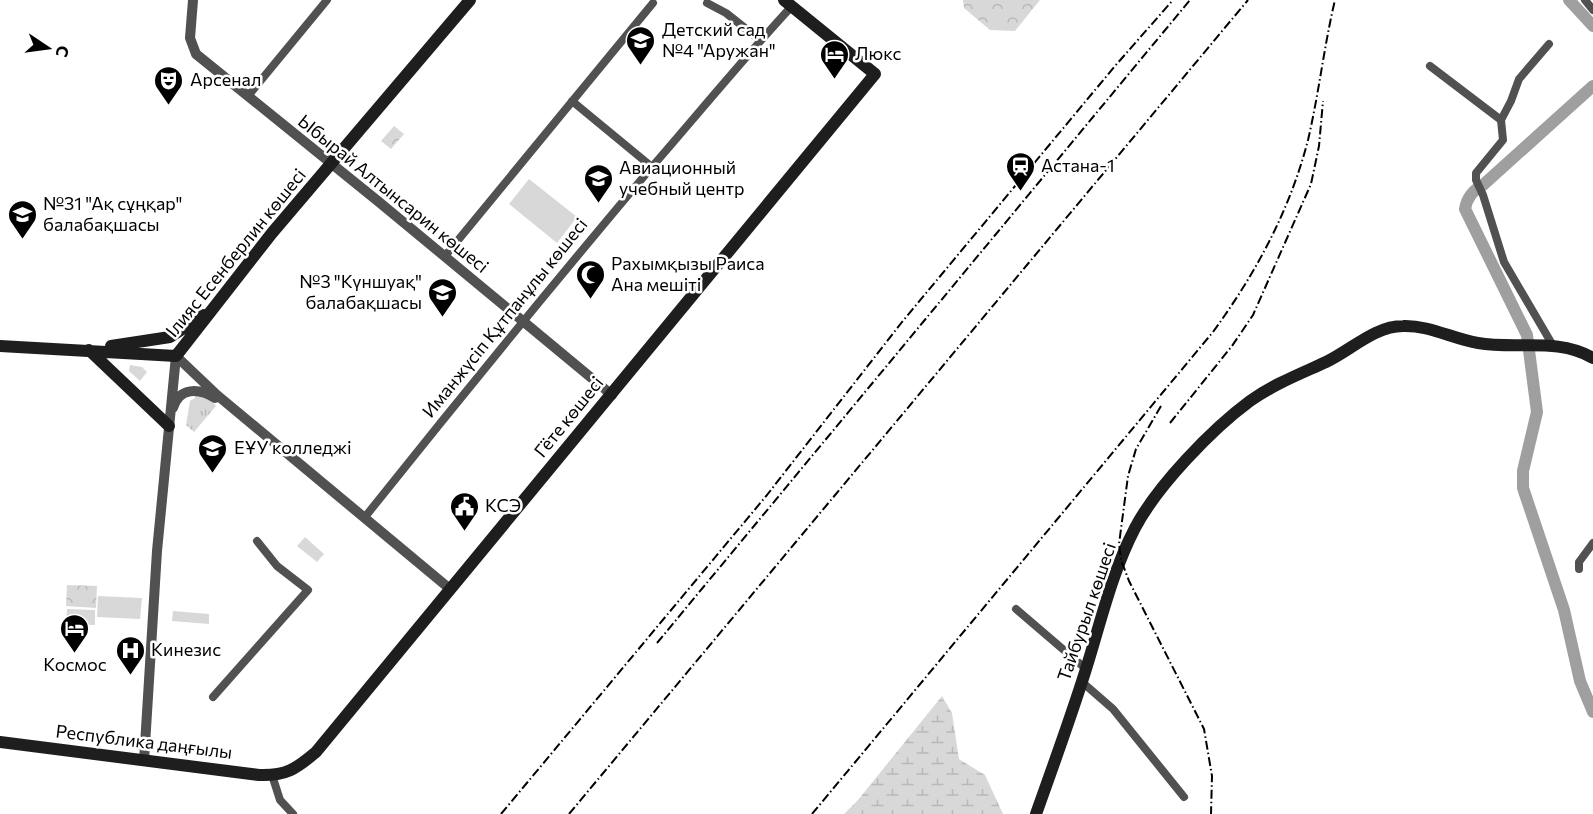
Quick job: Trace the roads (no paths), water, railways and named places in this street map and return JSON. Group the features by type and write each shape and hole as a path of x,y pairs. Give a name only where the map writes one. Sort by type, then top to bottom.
{"main road":[{"name":"Ілияс Есенберлин көшесі","path":"176,356 272,233 470,0"},
{"name":"Гёте көшесі","path":"278,774 296,769 316,752 875,74 791,2"},
{"path":"89,350 170,337 214,308"},
{"name":"Тайбурыл көшесі","path":"1036,814 1082,682 1116,572 1135,527 1176,472 1226,420 1252,400 1284,381 1328,361 1374,334 1389,328 1413,326 1471,342 1494,345 1552,344"},
{"path":"1552,344 1568,347 1593,357"},
{"path":"0,346 176,356"},
{"path":"89,350 169,426"},
{"name":"Республика даңғылы","path":"0,742 144,761 278,774"}],"street":[{"name":"Ыбырай Алтынсарин көшесі","path":"193,0 190,38 196,54 612,395"},
{"path":"248,96 327,0"},
{"path":"1585,0 1593,10"},
{"name":"Иманжүсіп Құтпанұлы көшесі","path":"365,517 522,321 791,2"},
{"path":"445,256 653,3"},
{"path":"707,3 726,13 760,40"},
{"path":"1549,44 1519,79 1501,120 1503,140 1476,173 1476,180 1484,195 1503,262 1552,344"},
{"path":"1430,66 1501,120"},
{"path":"572,100 652,167"},
{"path":"176,356 236,410 450,589"},
{"name":"Ілияс Есенберлин көшесі","path":"144,761 157,551 176,356"},
{"path":"169,426 174,403 178,396 190,390 209,394 236,410"},
{"path":"213,697 308,590 277,566 257,541"},
{"path":"1580,569 1579,562 1593,543"},
{"path":"1016,609 1086,669"},
{"path":"1082,682 1113,709 1184,797"},
{"path":"278,774 280,800 293,814"}],"waterway":[{"path":"1569,0 1593,26"},
{"path":"1593,86 1473,192 1465,209 1527,335 1537,412 1523,471 1523,488 1564,610 1580,681 1593,712"}],"railway":[{"path":"501,814 767,495 902,322 1115,66 1173,0"},
{"path":"657,643 1190,0"},
{"path":"569,814 1248,0"},
{"path":"812,814 1229,310 1270,240 1301,166 1312,122 1335,0"},
{"path":"1170,423 1232,346 1253,315 1311,184 1319,146 1323,101"},
{"path":"1161,406 1136,449 1128,476 1119,544 1121,560 1129,581 1204,729 1212,776 1211,814"}],"place":[{"name":"Детский сад №4 \"Аружан\"","path":"641,66"},
{"name":"Люкс","path":"834,80"},
{"name":"Арсенал","path":"169,106"},
{"name":"Астана-1","path":"1020,192"},
{"name":"Авиационный учебный центр","path":"598,204"},
{"name":"№31 \"Ақ сұңқар\" балабақшасы","path":"22,240"},
{"name":"Рахымқызы Раиса Ана мешіті","path":"590,300"},
{"name":"№3 \"Күншуақ\" балабақшасы","path":"443,318"},
{"name":"ЕҰУ колледжі","path":"213,474"},
{"name":"КСЭ","path":"464,532"},
{"name":"Космос","path":"75,654"},
{"name":"Кинезис","path":"130,676"}]}
